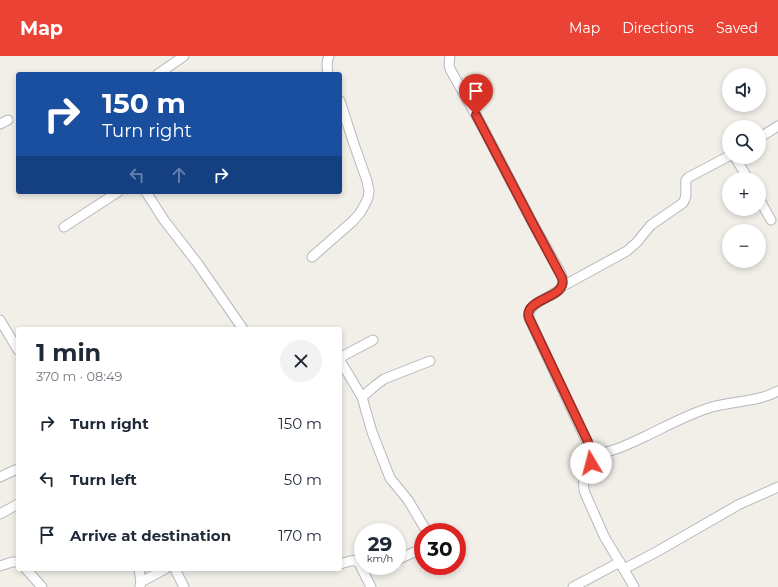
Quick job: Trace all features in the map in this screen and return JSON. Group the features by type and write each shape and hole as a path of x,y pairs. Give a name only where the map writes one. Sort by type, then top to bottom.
{"street":[{"path":"161,72 184,56"},
{"path":"328,72 327,61 329,56"},
{"path":"450,56 450,69 560,272 563,286"},
{"path":"312,258 353,221 360,213 368,198 369,191 367,181 342,107"},
{"path":"766,134 778,126"},
{"path":"634,587 604,536 583,488 584,478 591,463 592,454 528,313 533,306 563,286 632,247 651,225 686,200 686,180 689,177 722,160"},
{"path":"64,227 115,194"},
{"path":"147,194 164,220 198,264 242,327"},
{"path":"766,211 771,220"},
{"path":"0,320 16,347"},
{"path":"342,356 373,340"},
{"path":"362,397 384,379 430,361"},
{"path":"342,364 362,397 372,432 390,478 408,500 422,523"},
{"path":"592,454 604,453 618,449 703,410 763,397 778,392"},
{"path":"0,477 16,470"},
{"path":"573,587 658,551 738,505 778,487"},
{"path":"0,514 16,505"},
{"path":"342,563 354,560"},
{"path":"0,566 16,562"},
{"path":"28,571 42,587"},
{"path":"139,571 140,584 162,571"},
{"path":"176,571 184,587"},
{"path":"365,575 371,587"}],"route":[{"path":"476,115 560,272 563,281 563,286 559,290 533,306 528,313 529,318 588,442 592,454 591,463"}]}
